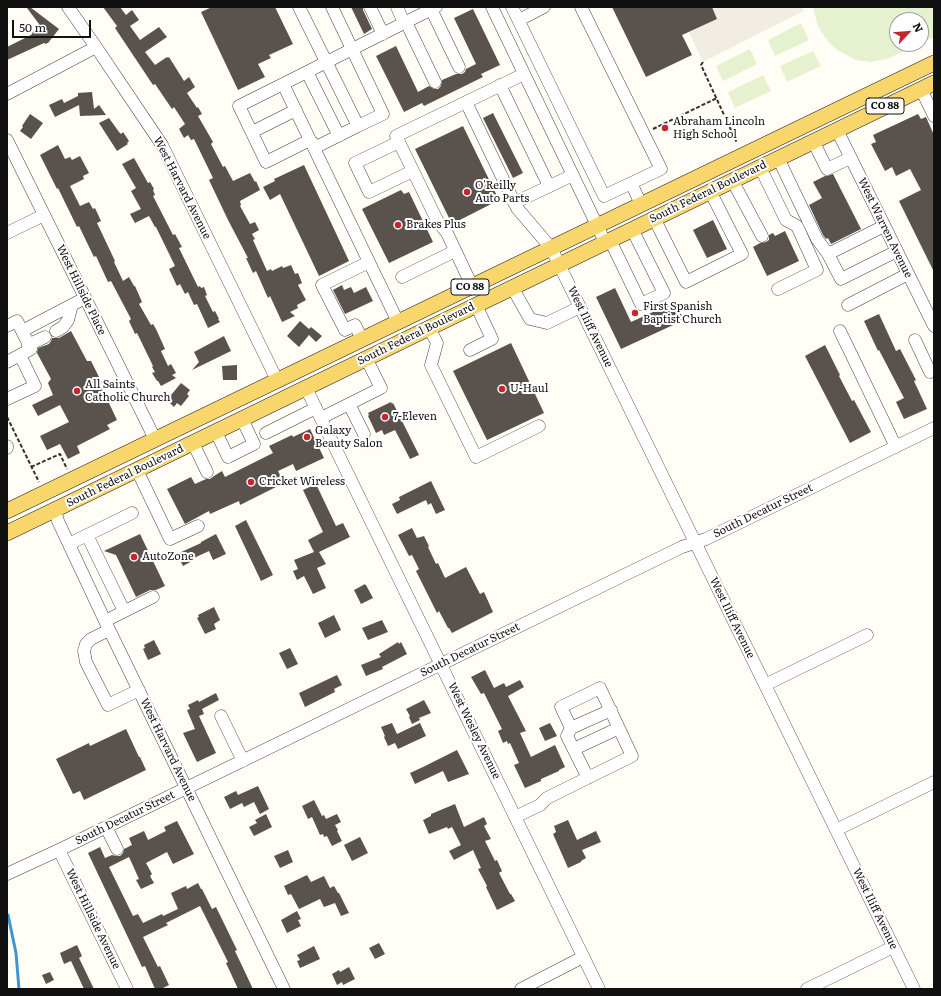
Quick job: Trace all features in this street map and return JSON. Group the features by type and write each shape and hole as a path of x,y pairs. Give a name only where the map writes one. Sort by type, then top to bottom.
{"main road":[{"name":"South Federal Boulevard","path":"7,511 934,63"},
{"name":"South Federal Boulevard","path":"7,533 927,86"},
{"path":"306,388 308,376 382,338 391,331 398,322"},
{"path":"196,441 220,422 272,395 277,390 277,380"},
{"path":"55,510 58,498 64,492 110,461"}],"street":[{"name":"West Harvard Avenue","path":"68,7 162,145 277,380"},
{"path":"299,7 358,126"},
{"path":"332,7 352,49 383,114 339,136 312,144 266,162 239,106 326,62 352,49 383,34 433,8 460,67"},
{"path":"370,7 383,34"},
{"path":"397,7 435,82"},
{"path":"492,7 597,226 607,241 641,304 664,293 632,229"},
{"path":"512,7 604,196 661,168 581,7"},
{"path":"518,20 544,7"},
{"path":"7,94 96,47"},
{"path":"307,72 339,136"},
{"path":"472,286 447,233 437,220 396,136 524,74"},
{"path":"283,84 398,322"},
{"path":"500,85 549,186"},
{"path":"927,86 934,116"},
{"name":"West Iliff Avenue","path":"466,102 516,208 551,248 914,989"},
{"path":"252,132 296,110"},
{"name":"West Warren Avenue","path":"837,130 934,326"},
{"name":"West Hillside Place","path":"7,140 155,439"},
{"path":"813,141 827,169 850,158"},
{"path":"399,142 355,163 369,192 413,171"},
{"path":"778,158 817,239 828,254 841,279 897,251"},
{"path":"760,167 786,220 797,226 817,270 778,289"},
{"path":"514,203 573,175"},
{"path":"732,180 762,236"},
{"path":"631,183 642,204"},
{"path":"654,218 686,282 742,254 710,191"},
{"path":"7,233 44,215"},
{"path":"828,254 884,226"},
{"path":"402,277 455,251"},
{"path":"362,339 355,324 344,330 322,285 369,262"},
{"path":"848,305 908,274"},
{"path":"512,287 530,320 547,323 580,307"},
{"path":"22,331 86,298"},
{"path":"56,331 63,327 68,320 72,305"},
{"path":"470,350 492,339 476,305"},
{"path":"7,326 17,321 31,349 7,362"},
{"path":"429,328 437,343 431,365 476,457 539,426"},
{"path":"840,331 896,447"},
{"path":"28,345 45,337"},
{"path":"915,340 929,355 930,372"},
{"path":"7,399 35,386 20,355"},
{"path":"266,433 318,413 349,404 380,388 366,358"},
{"name":"West Wesley Avenue","path":"306,388 599,989"},
{"path":"349,404 364,434"},
{"path":"216,432 228,457 254,444 242,419"},
{"name":"South Decatur Street","path":"7,874 682,547 706,539 934,428"},
{"path":"196,441 207,472"},
{"path":"137,470 170,539 198,526"},
{"name":"West Harvard Avenue","path":"55,510 58,521 107,625 284,989"},
{"path":"69,544 132,513"},
{"path":"87,535 124,611"},
{"path":"139,690 108,705 86,662 84,651 86,644 91,639 124,611 153,597"},
{"path":"765,686 866,635"},
{"path":"515,817 540,805 547,798 632,756 600,688 561,707 571,728"},
{"path":"588,778 567,736 571,728 611,710"},
{"path":"220,716 243,761"},
{"path":"574,749 619,728"},
{"path":"836,830 934,782"},
{"path":"106,827 117,849"},
{"name":"West Hillside Avenue","path":"59,850 127,989"},
{"path":"807,989 893,947"},
{"path":"521,989 583,957"}],"path":[{"path":"703,62 701,65 737,143"},
{"path":"644,134 717,98"},
{"path":"7,417 44,493"},
{"path":"31,467 60,454 68,470"}],"green space":[{"path":"813,7 934,7 934,37 929,39 929,12 889,12 889,52 902,52 887,59 871,62 856,60 837,50 826,39 818,26"},
{"path":"801,23 809,40 775,56 768,40"},
{"path":"750,49 757,64 723,81 716,66"},
{"path":"813,51 821,66 787,82 780,66"},
{"path":"763,75 771,91 735,108 728,92"}],"shaded area":[{"path":"712,7 802,7 804,11 703,62 689,32 717,19"}],"building":[{"path":"28,7 59,29 48,43 44,43 7,60 7,47 31,35 39,24 27,8"},
{"path":"103,7 120,7 126,15 132,10 139,20 130,26 140,40 159,27 167,37 145,52 155,65 169,57 184,81 189,77 195,87 187,93 202,114 198,116 213,142 211,144 223,167 225,166 233,181 250,173 255,182 256,181 260,190 240,201 240,206 250,224 255,222 259,230 252,234 255,239 253,240 267,271 271,269 272,271 282,266 283,268 291,265 295,274 298,273 302,283 298,285 306,300 297,305 298,308 290,312 295,316 282,322 270,296 268,298 256,271 253,273 246,258 248,258 209,180 213,178 194,139 191,140 188,135 184,138 179,129 185,124 174,107 172,109 155,84 153,85 115,28 117,26"},
{"path":"212,7 275,7 293,44 269,55 271,58 258,64 265,77 238,90 201,12"},
{"path":"351,7 363,7 372,29 364,34"},
{"path":"612,7 712,7 717,19 682,35 692,55 646,77"},
{"path":"473,9 500,65 481,74 483,77 424,106 422,103 404,112 376,56 396,46 418,92 429,86 434,89 438,89 441,86 442,80 456,74 462,74 466,69 476,64 454,18"},
{"path":"92,92 94,109 99,105 106,115 80,116 79,105 55,117 49,105 62,99 64,103 78,96 78,93"},
{"path":"493,113 523,173 513,178 483,118"},
{"path":"30,114 43,123 31,139 20,131"},
{"path":"918,114 921,119 926,117 934,135 934,272 899,201 921,190 910,169 896,176 892,167 885,171 871,144 876,142 873,135"},
{"path":"109,118 119,132 121,134 123,132 129,141 127,143 128,144 117,151 99,123"},
{"path":"463,126 499,200 452,224 415,149"},
{"path":"58,145 65,159 70,157 72,160 80,156 89,173 83,176 84,179 70,186 80,206 89,202 93,209 95,208 101,221 97,223 123,281 129,277 135,286 142,302 139,304 151,325 153,324 156,329 165,349 161,351 168,366 171,364 176,373 172,375 176,378 161,386 152,373 155,372 152,367 153,366 137,333 135,334 129,321 131,319 111,281 108,282 96,256 94,257 79,226 77,227 40,155"},
{"path":"134,158 148,183 150,182 154,189 155,195 153,196 173,235 175,234 182,247 179,248 198,287 204,287 207,295 205,296 213,312 215,311 219,319 220,322 208,328 197,304 194,305 188,292 185,294 180,284 177,286 169,269 175,266 149,216 135,223 130,214 141,209 131,191 136,188 122,164"},
{"path":"304,165 349,261 319,276 280,194 270,200 263,187 275,181 274,179"},
{"path":"833,174 861,229 831,244 828,238 826,239 823,235 809,205 822,198 813,182"},
{"name":"Brakes Plus","path":"401,190 404,194 409,192 433,242 389,263 362,209"},
{"path":"713,220 727,249 707,258 693,230"},
{"path":"785,231 799,261 767,276 753,247 769,240 769,235 773,233 775,236"},
{"path":"342,285 344,290 351,287 354,293 366,287 373,301 345,314 333,290"},
{"path":"615,288 631,322 675,302 684,320 621,349 596,297"},
{"path":"879,314 896,351 900,349 916,380 914,381 927,409 904,419 896,402 904,398 879,350 878,351 864,321"},
{"path":"300,321 309,329 311,327 322,336 316,342 309,335 299,347 287,336"},
{"name":"All Saints Catholic Church","path":"71,331 87,361 91,361 117,420 107,425 110,429 77,446 80,453 68,459 60,444 47,450 40,436 69,422 60,405 38,416 32,405 53,395 48,383 51,379 37,353 38,348 49,344 52,338 59,338"},
{"path":"224,336 231,351 192,370 199,362 194,352"},
{"path":"511,343 544,413 487,440 453,371"},
{"path":"825,345 852,401 854,400 871,432 850,443 805,356"},
{"path":"237,365 237,380 223,380 222,366"},
{"path":"181,383 190,390 187,394 189,396 181,406 177,403 174,407 167,400"},
{"path":"391,402 392,404 393,403 419,455 410,459 395,430 384,435 382,430 376,433 368,416 368,413"},
{"path":"310,429 324,458 296,471 293,464 278,471 284,483 240,505 239,501 210,514 209,511 185,524 167,489 191,477 195,484 206,479 210,479 222,471 225,477 273,453 269,446 292,435 293,437"},
{"path":"431,481 445,510 436,514 431,503 428,505 426,500 397,514 392,504 400,500 399,497"},
{"path":"316,484 336,526 343,523 350,537 319,552 326,564 317,568 326,588 313,594 304,576 297,580 293,571 298,569 294,560 314,552 308,540 323,532 303,490"},
{"path":"246,520 273,575 261,581 235,526"},
{"path":"412,528 417,538 424,536 436,564 438,563 445,578 466,567 480,594 484,592 493,612 452,633 439,611 437,613 416,571 419,569 412,555 409,556 398,535"},
{"path":"140,534 165,586 156,590 150,590 136,597 116,555 104,551"},
{"path":"216,534 226,554 213,560 209,551 194,558 194,560 183,566 177,554"},
{"path":"365,584 373,598 361,604 354,590"},
{"path":"214,607 220,620 214,624 216,629 205,634 197,618 199,617 198,615"},
{"path":"334,615 341,630 325,638 318,623"},
{"path":"382,620 388,632 368,640 362,628"},
{"path":"154,640 161,654 148,660 143,649 145,648 144,645"},
{"path":"398,642 399,644 401,642 407,654 382,667 383,669 366,676 361,665 381,657 379,654"},
{"path":"290,648 298,664 287,669 279,653"},
{"path":"485,670 494,688 504,683 506,687 520,680 524,687 508,696 526,731 520,733 531,757 555,745 565,767 541,779 541,781 525,788 514,765 519,763 510,743 508,744 507,741 503,743 498,731 502,729 484,693 481,694 471,677"},
{"path":"337,675 342,685 334,689 335,692 305,707 299,693"},
{"path":"216,693 219,700 202,709 204,714 199,716 216,753 197,762 183,733 195,729 187,710 190,709 188,705 198,700 199,702"},
{"path":"424,700 431,713 419,718 420,720 412,724 406,709"},
{"path":"392,723 397,734 420,723 426,736 398,749 395,743 388,746 381,727"},
{"path":"550,723 557,736 545,741 539,728"},
{"path":"126,729 146,770 84,800 80,791 73,794 56,759 89,743 90,746"},
{"path":"457,750 469,774 448,782 443,771 415,784 410,773"},
{"path":"258,786 269,809 260,814 254,802 244,807 242,803 230,809 224,797 236,791 238,795"},
{"path":"314,800 322,816 324,815 326,819 337,814 341,822 335,825 342,841 332,846 327,836 324,837 323,834 320,835 312,817 308,819 302,806"},
{"path":"455,804 464,827 484,817 487,824 484,826 491,839 485,841 495,861 497,860 502,871 499,873 515,901 497,910 478,869 481,868 473,850 454,860 449,851 461,845 452,827 448,829 447,827 429,834 423,820 431,816 431,814"},
{"path":"266,814 272,827 254,836 249,827 257,823 255,820"},
{"path":"568,820 577,840 596,831 601,842 582,850 586,858 568,868 553,834 556,832 554,826"},
{"path":"177,821 194,854 173,864 167,852 146,863 152,874 150,876 154,883 141,889 136,880 139,879 129,857 109,867 133,916 138,914 143,923 162,914 163,916 178,909 171,893 186,886 187,889 198,883 212,909 216,907 237,950 235,951 253,989 238,989 226,963 228,962 200,906 166,923 168,925 143,937 169,985 161,989 155,989 145,966 142,967 88,853 100,847 105,858 112,855 120,856 124,849 132,845 129,838 144,831 148,840 166,831 164,827"},
{"path":"360,837 368,853 352,861 344,845"},
{"path":"288,850 293,862 280,868 274,856"},
{"path":"307,875 311,882 324,876 330,888 334,886 339,893 349,913 341,916 335,903 324,907 320,899 299,909 291,894 288,895 284,886"},
{"path":"297,911 301,919 298,920 301,926 287,933 281,920"},
{"path":"379,943 385,954 375,959 369,948"},
{"path":"77,945 82,956 79,958 94,989 84,989 71,961 64,964 60,953"},
{"path":"314,946 320,959 300,968 297,961 300,960 297,955"},
{"path":"349,967 355,979 343,985 342,982 337,985 332,974"},
{"path":"50,972 54,980 46,984 42,975"}],"waterway":[{"path":"8,915 16,953 19,989"}],"place":[{"name":"Abraham Lincoln High School","path":"665,128"},
{"name":"O'Reilly Auto Parts","path":"467,192"},
{"name":"Brakes Plus","path":"398,225"},
{"name":"First Spanish Baptist Church","path":"635,313"},
{"name":"U-Haul","path":"502,389"},
{"name":"All Saints Catholic Church","path":"77,391"},
{"name":"7-Eleven","path":"385,417"},
{"name":"Galaxy Beauty Salon","path":"307,437"},
{"name":"Cricket Wireless","path":"251,482"},
{"name":"AutoZone","path":"134,557"}]}
